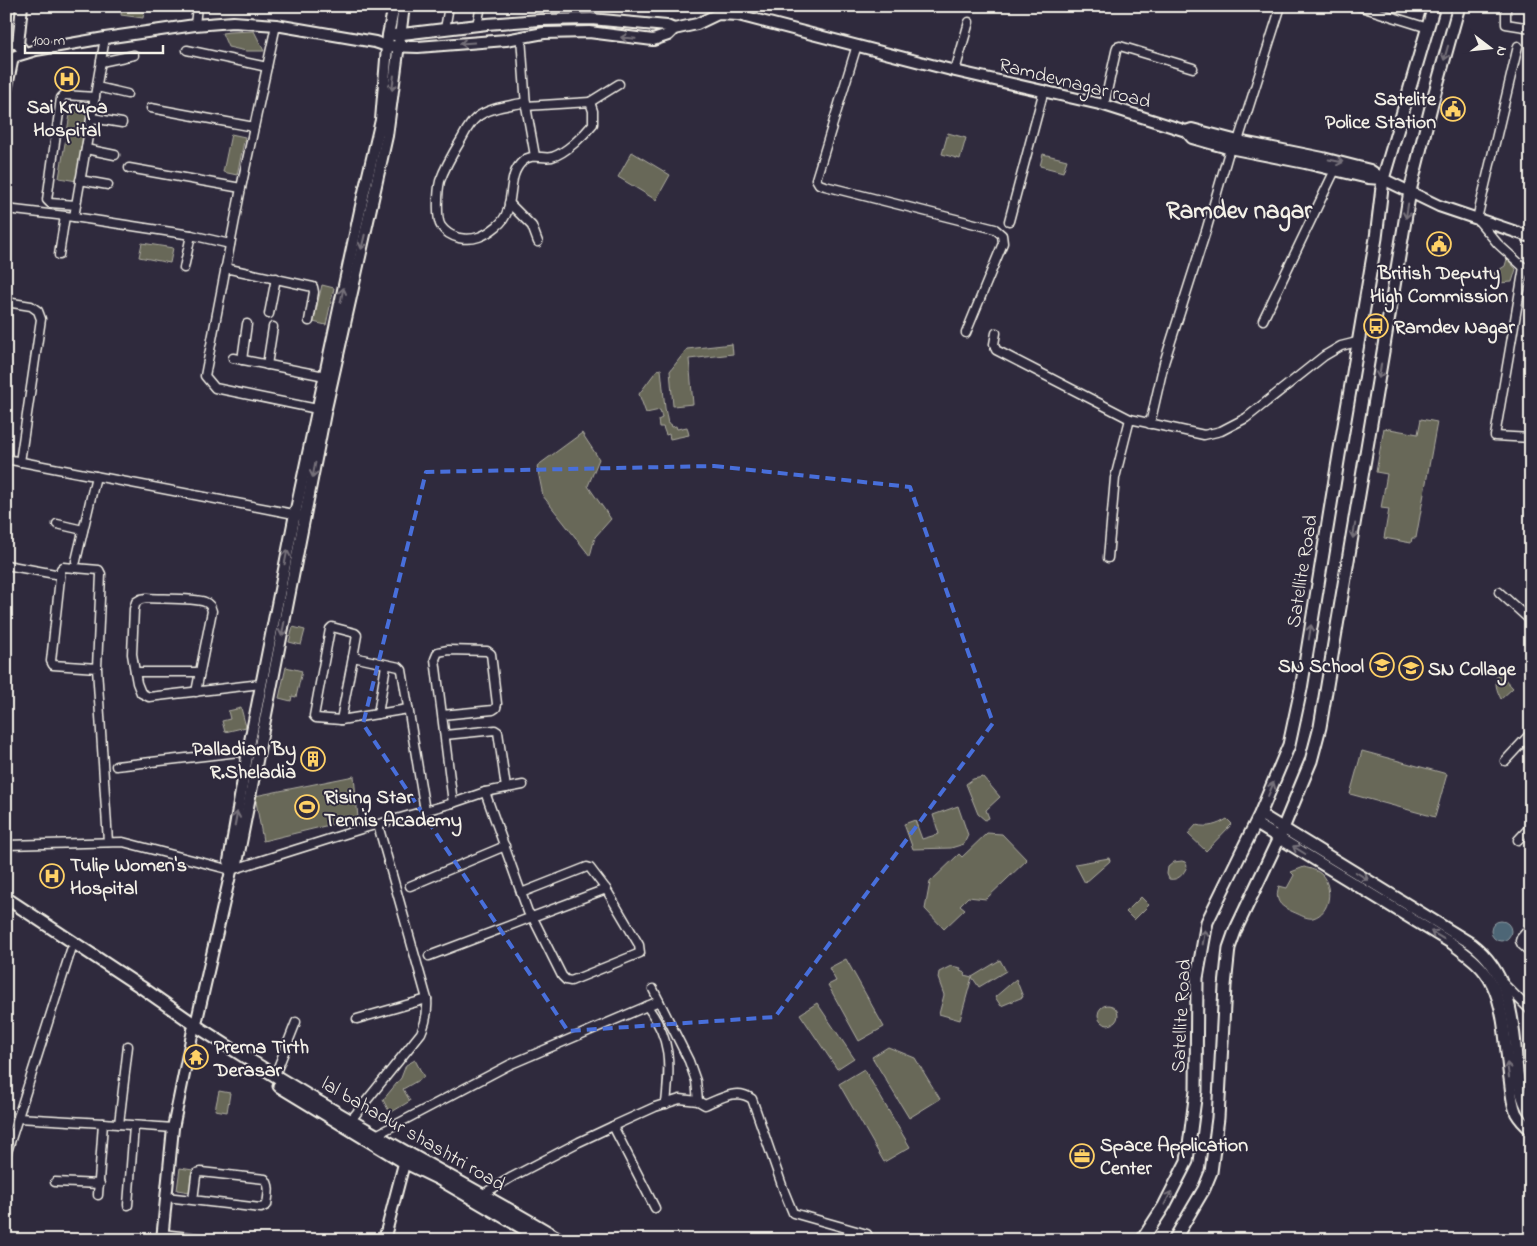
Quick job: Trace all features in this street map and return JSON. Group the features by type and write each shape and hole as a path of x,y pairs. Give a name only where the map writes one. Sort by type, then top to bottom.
{"main road":[{"name":"Satellite Road","path":"1142,1240 1164,1206 1188,1161 1196,1091 1197,978 1207,922 1258,819 1289,746 1302,689 1357,342 1376,238 1383,179 1434,6"},
{"path":"1174,1240 1204,1189 1210,1172 1218,1118 1225,986 1229,948 1235,930 1282,832 1311,761 1322,719 1410,191 1459,6"},
{"name":"lal bahadur shashtri road","path":"6,898 141,987 195,1027 376,1135 406,1157 483,1194 560,1240"},
{"path":"6,907 195,1027 237,1060 406,1157 439,1179 543,1240"}],"street":[{"path":"22,6 18,44 25,53"},
{"path":"195,25 197,6"},
{"path":"322,410 325,376 381,120 394,35 394,6"},
{"path":"394,35 404,6"},
{"path":"445,29 449,6"},
{"path":"477,25 481,6"},
{"path":"1150,424 1164,363 1281,6"},
{"path":"1358,6 1428,28"},
{"path":"1506,6 1506,24 1531,28"},
{"name":"Ramdevnagar road","path":"10,58 36,50 105,38 195,25 233,22 276,25 375,42 392,47 418,47 506,40 544,33 589,32 654,40 674,29 697,24 718,10 955,70 1104,105 1186,131 1192,138 1323,158 1370,170 1383,179 1440,206 1531,237"},
{"name":"Ramdevnagar road","path":"394,35 540,20 591,19 666,26 674,29"},
{"path":"955,70 970,22"},
{"path":"276,25 241,188 205,376 215,388 322,410"},
{"path":"375,42 394,35"},
{"path":"521,37 526,104 535,156"},
{"path":"74,217 105,38"},
{"path":"6,44 18,44"},
{"path":"857,45 816,178 819,184 825,186 995,230 1002,235 1003,243 966,333"},
{"path":"1104,105 1117,47 1120,46 1193,68"},
{"path":"1518,46 1477,219 1498,244 1531,274"},
{"path":"232,868 229,861 261,684 386,136 392,47"},
{"path":"187,50 267,67"},
{"path":"101,62 134,55"},
{"path":"6,92 10,58"},
{"path":"590,102 593,111 593,124 586,133 552,157 535,156 524,160 518,167 512,182 508,211 499,225 478,239 468,240 454,237 439,224 440,182 452,155 476,118 492,109 526,104 590,102 619,84"},
{"path":"97,87 127,94"},
{"path":"1009,221 1044,90"},
{"path":"76,205 50,203 47,200 61,98 64,95 95,97"},
{"path":"151,108 254,127"},
{"path":"92,118 122,123"},
{"name":"Ramdevnagar road","path":"1234,145 1368,178 1383,179"},
{"path":"86,149 115,155"},
{"path":"129,168 241,188"},
{"path":"1263,320 1335,170"},
{"path":"80,180 108,185"},
{"path":"509,203 532,226 538,242"},
{"path":"6,208 190,235 230,244"},
{"path":"59,255 65,216"},
{"path":"184,268 190,235"},
{"path":"1524,267 1495,436 1531,438"},
{"path":"226,268 313,287 314,292 309,321"},
{"path":"269,314 276,278"},
{"path":"6,302 31,306 38,311 41,319 20,462"},
{"path":"242,360 247,324"},
{"path":"267,365 273,327"},
{"path":"996,333 994,344 996,350 1130,419 1204,434 1221,431 1246,418 1324,356 1341,346 1357,342"},
{"path":"233,358 325,376"},
{"path":"1108,558 1115,478 1130,419"},
{"path":"6,460 300,515"},
{"path":"76,560 96,476"},
{"path":"216,1240 162,1237 173,1128 232,868 236,863 238,854 300,515"},
{"path":"57,524 84,530"},
{"path":"6,565 55,574"},
{"path":"97,668 53,665 51,661 61,569 63,567 98,570 101,574 97,668 108,842"},
{"path":"1499,592 1529,617"},
{"path":"196,692 212,612 211,606 206,602 196,600 147,598 136,602 132,654 137,683 141,693 145,696 196,692 261,684"},
{"path":"341,720 356,635 355,633 332,627 314,716 316,718 341,720 408,709"},
{"path":"442,716 493,710 496,708 491,654 487,650 438,652 435,659 442,716 445,735 453,803"},
{"path":"353,657 399,667 402,670 425,811"},
{"path":"378,714 386,665"},
{"path":"135,672 200,672"},
{"path":"445,735 495,730 498,732 506,788"},
{"path":"1505,761 1531,733"},
{"path":"116,766 248,751"},
{"path":"6,845 123,842 232,868 485,792 523,785"},
{"path":"485,792 505,846 521,893 528,912 533,918 562,976 566,980 571,981 638,955 641,951 606,889 590,868 587,867 521,893"},
{"path":"1258,819 1472,944 1487,957 1496,983 1511,1010 1519,1118 1531,1130"},
{"path":"351,1120 421,1034 427,1017 427,999 378,825"},
{"path":"1518,840 1531,826"},
{"path":"410,886 505,846"},
{"path":"429,956 606,889"},
{"path":"1531,926 1520,941 1531,954"},
{"path":"6,1155 71,950"},
{"path":"1496,983 1531,1011"},
{"path":"653,989 689,1061 696,1080 698,1101"},
{"path":"357,1019 427,999"},
{"path":"376,1135 509,1065 659,1001"},
{"path":"647,1006 662,1030 667,1045 666,1104"},
{"path":"275,1074 296,1022"},
{"path":"119,1124 128,1046"},
{"path":"483,1194 579,1142 666,1104 680,1099 698,1101 705,1105 731,1095 746,1095 752,1099 793,1213 867,1234 870,1240"},
{"path":"1518,1098 1524,1103 1531,1115"},
{"path":"18,1118 173,1128"},
{"path":"98,1195 103,1123"},
{"path":"128,1205 134,1126"},
{"path":"613,1126 655,1208"},
{"path":"384,1240 406,1157"},
{"path":"166,1197 261,1208 267,1204 269,1186 265,1179 201,1172 197,1173 196,1176 193,1200"},
{"path":"55,1182 100,1184"}],"highlighted area":[{"path":"714,466 910,487 993,723 775,1017 568,1031 363,724 426,472"}],"green space":[{"path":"122,6 145,6 143,18 121,15"},
{"path":"254,31 264,51 246,51 228,47 222,33 230,32"},
{"path":"72,103 90,105 77,181 59,178"},
{"path":"948,133 966,138 960,159 942,154"},
{"path":"231,134 245,137 237,175 223,172"},
{"path":"632,152 670,175 656,200 618,177"},
{"path":"1043,154 1067,160 1063,172 1040,166"},
{"path":"142,243 173,248 170,263 139,257"},
{"path":"1507,259 1516,269 1512,282 1498,283 1494,273 1505,266"},
{"path":"322,285 334,288 326,325 313,322"},
{"path":"732,344 733,354 689,359 693,404 673,406 670,371 687,349"},
{"path":"661,369 668,424 671,424 672,427 676,426 677,429 687,427 689,435 670,439 669,434 666,435 663,427 659,427 658,420 662,418 660,410 646,413 639,394 657,370"},
{"path":"1421,419 1437,422 1416,538 1412,538 1411,543 1384,538 1389,509 1381,508 1387,474 1376,472 1384,428 1418,434"},
{"path":"582,433 599,459 588,486 611,519 595,537 590,556 543,496 537,466"},
{"path":"293,627 305,630 301,645 289,642"},
{"path":"286,667 302,671 296,697 292,696 291,701 279,698"},
{"path":"1499,673 1513,688 1501,699 1496,683"},
{"path":"241,708 246,727 225,732 222,721 230,719 228,711"},
{"path":"1362,751 1447,774 1435,817 1350,794"},
{"name":"Rising Star Tennis Academy","path":"354,776 358,818 263,841 255,796"},
{"path":"983,777 1000,797 986,810 989,818 985,820 978,814 966,784 973,779"},
{"path":"958,806 968,835 964,844 951,848 913,849 904,824 915,820 922,839 939,834 933,815"},
{"path":"1227,819 1232,824 1206,851 1188,834 1196,825 1212,825"},
{"path":"987,833 1002,834 1027,860 986,899 968,897 960,905 965,909 944,929 925,909 930,882 959,854 962,857"},
{"path":"1109,858 1110,861 1085,883 1075,864"},
{"path":"1182,861 1187,866 1184,872 1178,878 1169,879 1167,874 1168,867 1174,862"},
{"path":"1304,867 1320,873 1328,886 1327,905 1324,911 1313,918 1288,910 1277,897 1279,886 1287,888 1294,875 1291,872"},
{"path":"1141,897 1149,905 1134,920 1126,912"},
{"path":"846,959 884,1027 859,1041 828,985 836,981 829,968"},
{"path":"1000,960 1006,971 979,987 972,977"},
{"path":"951,966 961,968 960,971 965,973 964,975 972,977 960,1020 939,1014 944,995 938,978 939,972"},
{"path":"1016,979 1023,997 1001,1006 995,997"},
{"path":"817,1003 854,1058 837,1069 800,1014"},
{"path":"1108,1005 1115,1008 1118,1015 1115,1022 1108,1025 1101,1022 1098,1015 1101,1008"},
{"path":"888,1047 915,1058 940,1099 909,1118 872,1057"},
{"path":"415,1060 424,1077 403,1089 410,1101 390,1113 383,1100 401,1078 406,1065"},
{"path":"864,1069 910,1147 884,1162 839,1084"},
{"path":"219,1091 230,1093 227,1112 215,1110"},
{"path":"180,1168 193,1170 190,1192 177,1190"}],"water":[{"path":"1501,921 1508,924 1511,931 1508,938 1501,941 1494,938 1491,931 1494,924"}],"place":[{"name":"Sai Krupa Hospital","path":"67,79"},
{"name":"Satelite Police Station","path":"1453,109"},
{"name":"British Deputy High Commission","path":"1439,244"},
{"name":"Ramdev Nagar","path":"1376,326"},
{"name":"SN School","path":"1382,665"},
{"name":"SN Collage","path":"1411,668"},
{"name":"Palladian By R.Sheladia","path":"313,759"},
{"name":"Rising Star Tennis Academy","path":"307,807"},
{"name":"Tulip Women's Hospital","path":"52,876"},
{"name":"Prerna Tirth Derasar","path":"196,1057"},
{"name":"Space Application Center","path":"1082,1156"}],"district":[{"name":"Ramdev nagar","path":"1239,209"}]}
